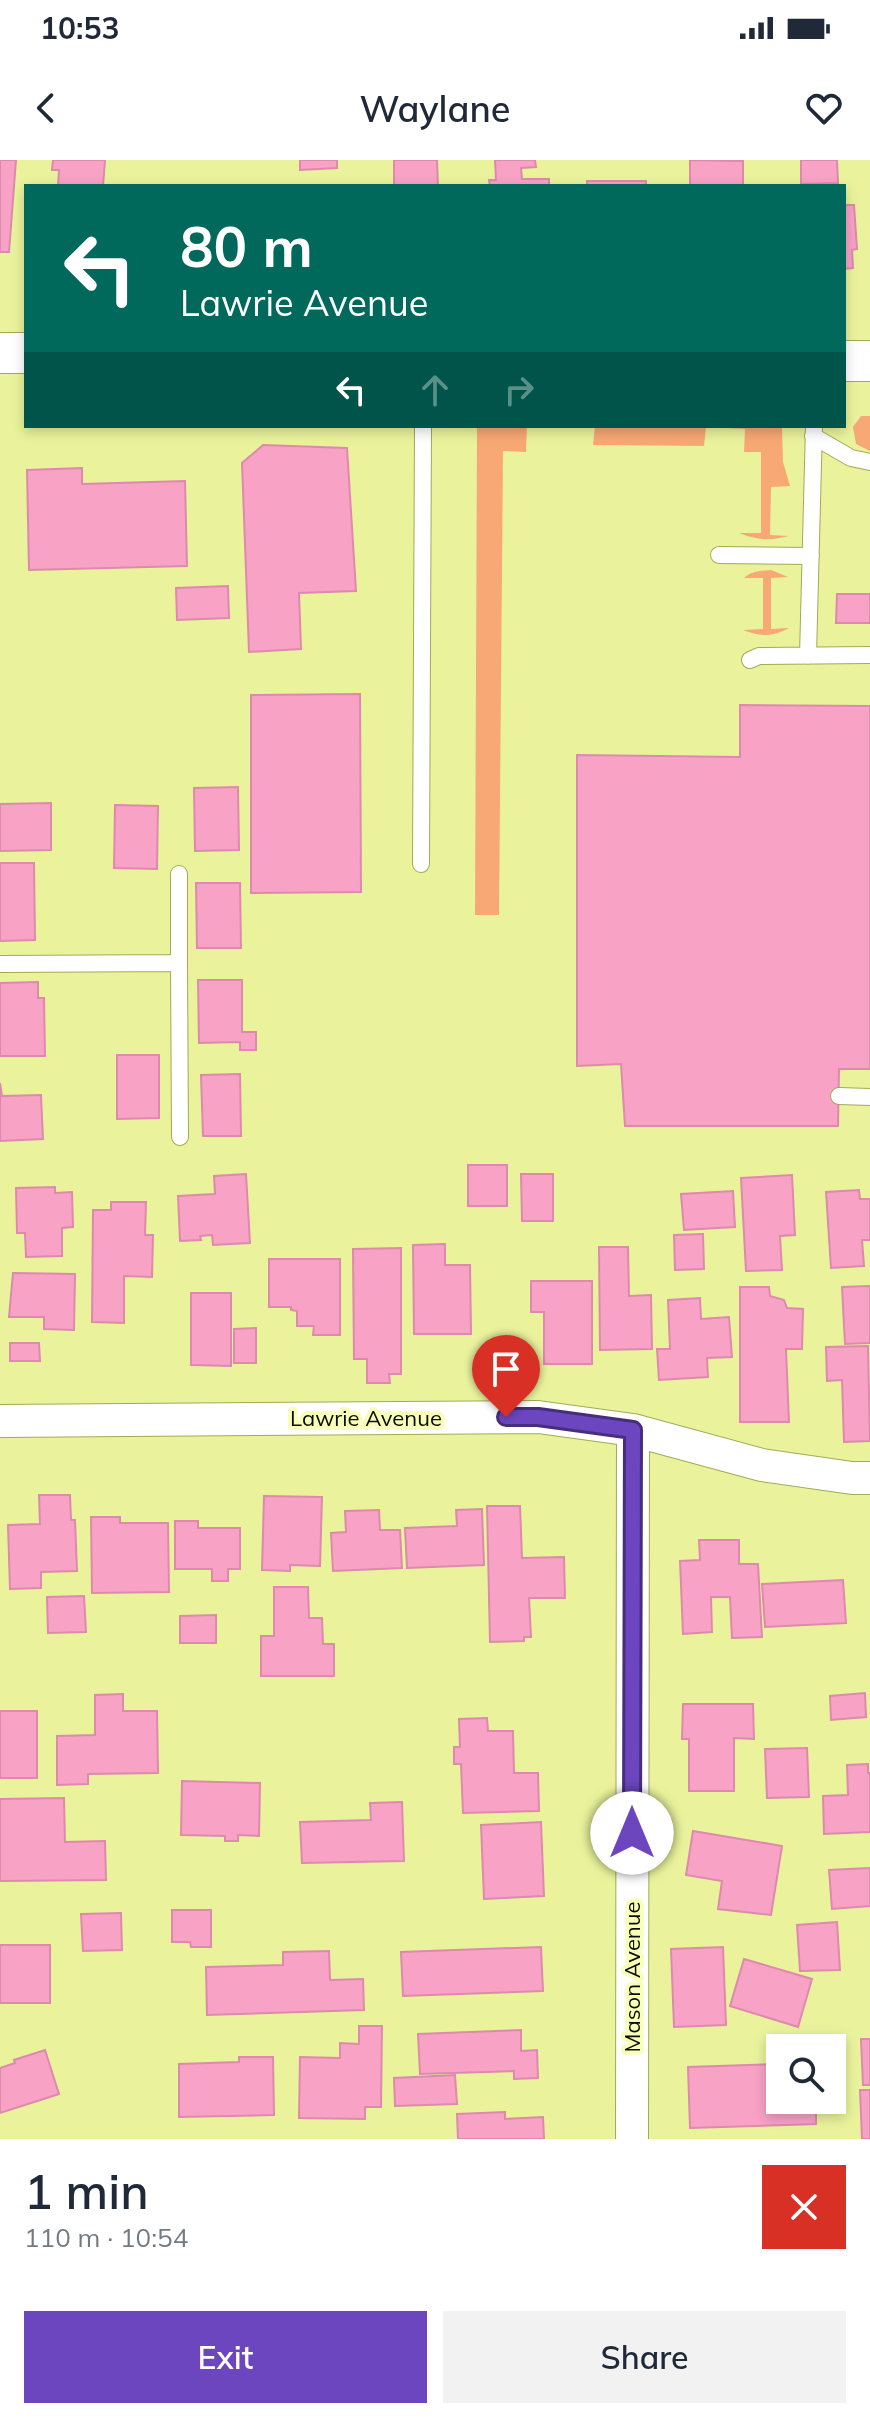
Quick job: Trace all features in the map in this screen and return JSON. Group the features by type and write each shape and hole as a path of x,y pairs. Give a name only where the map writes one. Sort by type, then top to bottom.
{"street":[{"path":"0,353 24,353"},
{"path":"846,361 870,361"},
{"name":"Lawrie Avenue","path":"0,1421 538,1417 633,1430 762,1465 870,1478"},
{"name":"Mason Avenue","path":"632,2139 633,1430"}],"lane":[{"path":"421,864 423,428"},
{"path":"814,431 851,458 870,462"},
{"path":"808,656 814,431"},
{"path":"719,555 811,556"},
{"path":"750,660 759,656 870,655"},
{"path":"179,874 180,1137"},
{"path":"0,964 179,963"},
{"path":"839,1096 870,1097"}],"shaded area":[{"path":"861,416 870,416 870,451 856,444 853,427"},
{"path":"477,428 527,428 526,452 503,451 499,915 475,915"},
{"path":"595,428 706,428 704,446 593,445"},
{"path":"726,428 782,428 783,462 790,486 771,487 770,535 789,536 764,539 739,533 761,533 761,452 744,452 745,429"},
{"path":"771,570 788,577 771,578 771,629 789,628 766,635 743,630 763,629 763,578 744,578"}],"building":[{"path":"0,160 16,160 9,252 0,252"},
{"path":"53,160 105,160 103,184 58,184 59,170 52,170"},
{"path":"300,160 337,160 337,168 300,170"},
{"path":"394,160 437,160 438,184 394,184"},
{"path":"495,160 535,160 536,167 521,168 522,179 549,179 549,184 490,184 489,180 496,180"},
{"path":"690,160 743,161 743,184 690,184"},
{"path":"801,160 837,160 838,183 801,184"},
{"path":"587,181 646,181 646,184 587,184"},
{"path":"846,205 854,205 857,249 852,250 853,268 846,269"},
{"path":"263,445 347,448 356,591 299,593 301,649 249,652 242,463"},
{"path":"82,468 82,484 185,481 187,566 29,570 27,470"},
{"path":"228,586 229,618 177,620 176,588"},
{"path":"837,594 870,594 870,623 836,623"},
{"path":"360,694 361,892 251,893 251,695"},
{"path":"740,705 870,706 870,1069 839,1069 838,1126 625,1126 621,1064 577,1066 577,755 740,757"},
{"path":"238,787 239,850 195,851 194,788"},
{"path":"51,803 51,850 0,851 0,804"},
{"path":"115,805 158,806 157,869 114,868"},
{"path":"0,863 34,863 35,940 0,941"},
{"path":"196,883 240,883 241,948 197,948"},
{"path":"198,980 242,980 242,1032 256,1032 256,1050 240,1050 240,1042 199,1043"},
{"path":"38,982 38,998 44,998 45,1056 0,1056 0,983"},
{"path":"117,1055 159,1055 159,1118 117,1119"},
{"path":"240,1074 241,1136 203,1136 201,1075"},
{"path":"0,1083 2,1096 41,1095 43,1139 0,1141"},
{"path":"468,1165 507,1165 507,1206 468,1206"},
{"path":"246,1174 250,1243 213,1245 212,1235 200,1236 201,1240 180,1241 178,1196 215,1194 214,1176"},
{"path":"521,1174 553,1174 553,1221 522,1221"},
{"path":"792,1175 795,1235 780,1236 782,1270 746,1271 741,1178"},
{"path":"55,1187 55,1193 72,1192 73,1227 62,1228 62,1256 26,1257 25,1233 17,1233 16,1188"},
{"path":"859,1190 860,1199 870,1199 870,1240 862,1240 864,1266 831,1268 826,1192"},
{"path":"733,1191 735,1227 684,1230 681,1194"},
{"path":"111,1202 146,1202 145,1235 153,1235 152,1277 124,1276 124,1323 92,1322 93,1210 111,1210"},
{"path":"703,1234 704,1269 675,1270 674,1235"},
{"path":"445,1244 445,1265 470,1265 471,1334 414,1334 413,1245"},
{"path":"599,1247 628,1247 629,1296 651,1295 652,1349 600,1350"},
{"path":"401,1248 401,1374 389,1374 390,1383 367,1383 367,1359 354,1359 353,1249"},
{"path":"269,1259 340,1259 340,1335 313,1335 314,1326 297,1326 297,1311 291,1310 291,1307 269,1307"},
{"path":"13,1273 75,1274 74,1330 44,1329 44,1317 9,1317"},
{"path":"531,1281 592,1281 592,1364 544,1364 544,1312 531,1312"},
{"path":"870,1286 870,1343 845,1344 842,1287"},
{"path":"740,1287 769,1287 770,1296 784,1300 787,1308 803,1309 802,1349 786,1349 789,1422 740,1422"},
{"path":"191,1293 231,1293 231,1366 191,1365"},
{"path":"700,1298 701,1319 729,1317 732,1357 707,1358 708,1377 659,1380 657,1349 670,1349 668,1300"},
{"path":"256,1328 256,1363 234,1363 234,1329"},
{"path":"10,1343 39,1343 40,1361 10,1361"},
{"path":"868,1346 870,1441 844,1442 842,1380 827,1381 826,1347"},
{"path":"39,1495 70,1495 71,1520 75,1520 77,1571 41,1572 41,1588 10,1589 8,1525 40,1524"},
{"path":"264,1496 322,1497 320,1566 290,1565 290,1571 262,1570"},
{"path":"487,1506 520,1506 522,1558 564,1557 565,1598 529,1598 531,1637 524,1637 524,1641 490,1642"},
{"path":"482,1509 484,1565 407,1568 405,1528 457,1526 456,1510"},
{"path":"379,1510 380,1530 400,1530 402,1568 333,1571 331,1533 346,1532 345,1511"},
{"path":"91,1517 120,1517 120,1523 168,1523 169,1592 92,1593"},
{"path":"175,1521 198,1521 198,1528 240,1528 240,1569 228,1569 228,1581 212,1581 212,1569 175,1569"},
{"path":"699,1540 739,1540 739,1564 758,1564 762,1637 732,1638 730,1597 711,1597 712,1632 683,1634 680,1561 700,1560"},
{"path":"843,1580 846,1623 765,1627 762,1584"},
{"path":"274,1587 308,1587 309,1618 322,1618 323,1644 334,1644 334,1676 261,1676 261,1636 274,1636"},
{"path":"84,1596 86,1632 48,1633 47,1597"},
{"path":"216,1615 216,1643 180,1643 180,1616"},
{"path":"865,1693 866,1717 831,1720 830,1696"},
{"path":"123,1694 123,1711 157,1711 158,1773 88,1774 88,1784 57,1785 57,1736 95,1735 95,1695"},
{"path":"683,1704 753,1704 754,1739 734,1738 734,1791 689,1791 689,1739 682,1739"},
{"path":"0,1711 37,1711 37,1778 0,1778"},
{"path":"487,1718 488,1731 513,1731 514,1773 538,1773 539,1811 463,1813 461,1764 454,1764 454,1747 460,1747 459,1719"},
{"path":"807,1748 809,1797 767,1798 765,1749"},
{"path":"868,1764 870,1832 824,1834 823,1796 848,1795 847,1765"},
{"path":"182,1781 260,1783 259,1836 238,1835 238,1841 225,1841 225,1836 181,1835"},
{"path":"64,1798 65,1842 105,1841 106,1880 0,1881 0,1799"},
{"path":"402,1802 404,1861 302,1863 300,1822 371,1820 370,1803"},
{"path":"541,1822 544,1896 484,1899 481,1825"},
{"path":"693,1831 782,1846 771,1915 718,1909 722,1881 686,1875"},
{"path":"870,1868 870,1906 832,1909 829,1870"},
{"path":"172,1910 211,1910 211,1947 191,1947 190,1942 172,1942"},
{"path":"121,1913 122,1950 83,1951 81,1914"},
{"path":"837,1922 840,1970 800,1971 797,1925"},
{"path":"0,1945 50,1945 50,2003 0,2003"},
{"path":"541,1947 543,1991 403,1996 401,1952"},
{"path":"723,1947 726,2025 674,2027 671,1949"},
{"path":"329,1951 330,1980 363,1979 364,2010 207,2015 206,1967 283,1965 283,1952"},
{"path":"744,1959 812,1979 798,2027 730,2006"},
{"path":"359,2026 382,2026 381,2107 365,2107 365,2119 299,2118 300,2057 340,2058 340,2043 359,2044"},
{"path":"521,2030 521,2051 537,2050 538,2078 514,2079 514,2071 420,2074 418,2034"},
{"path":"861,2039 870,2039 870,2085 863,2085"},
{"path":"45,2050 59,2094 0,2113 0,2068"},
{"path":"239,2057 273,2057 274,2115 179,2117 179,2064 239,2062"},
{"path":"766,2064 766,2114 816,2114 816,2124 690,2128 688,2067"},
{"path":"455,2075 457,2104 395,2106 394,2078"},
{"path":"860,2090 870,2090 870,2139 862,2139"},
{"path":"505,2112 505,2119 543,2117 544,2139 458,2139 457,2114"}],"route":[{"path":"506,1417 538,1417 633,1430 632,1833"}]}
